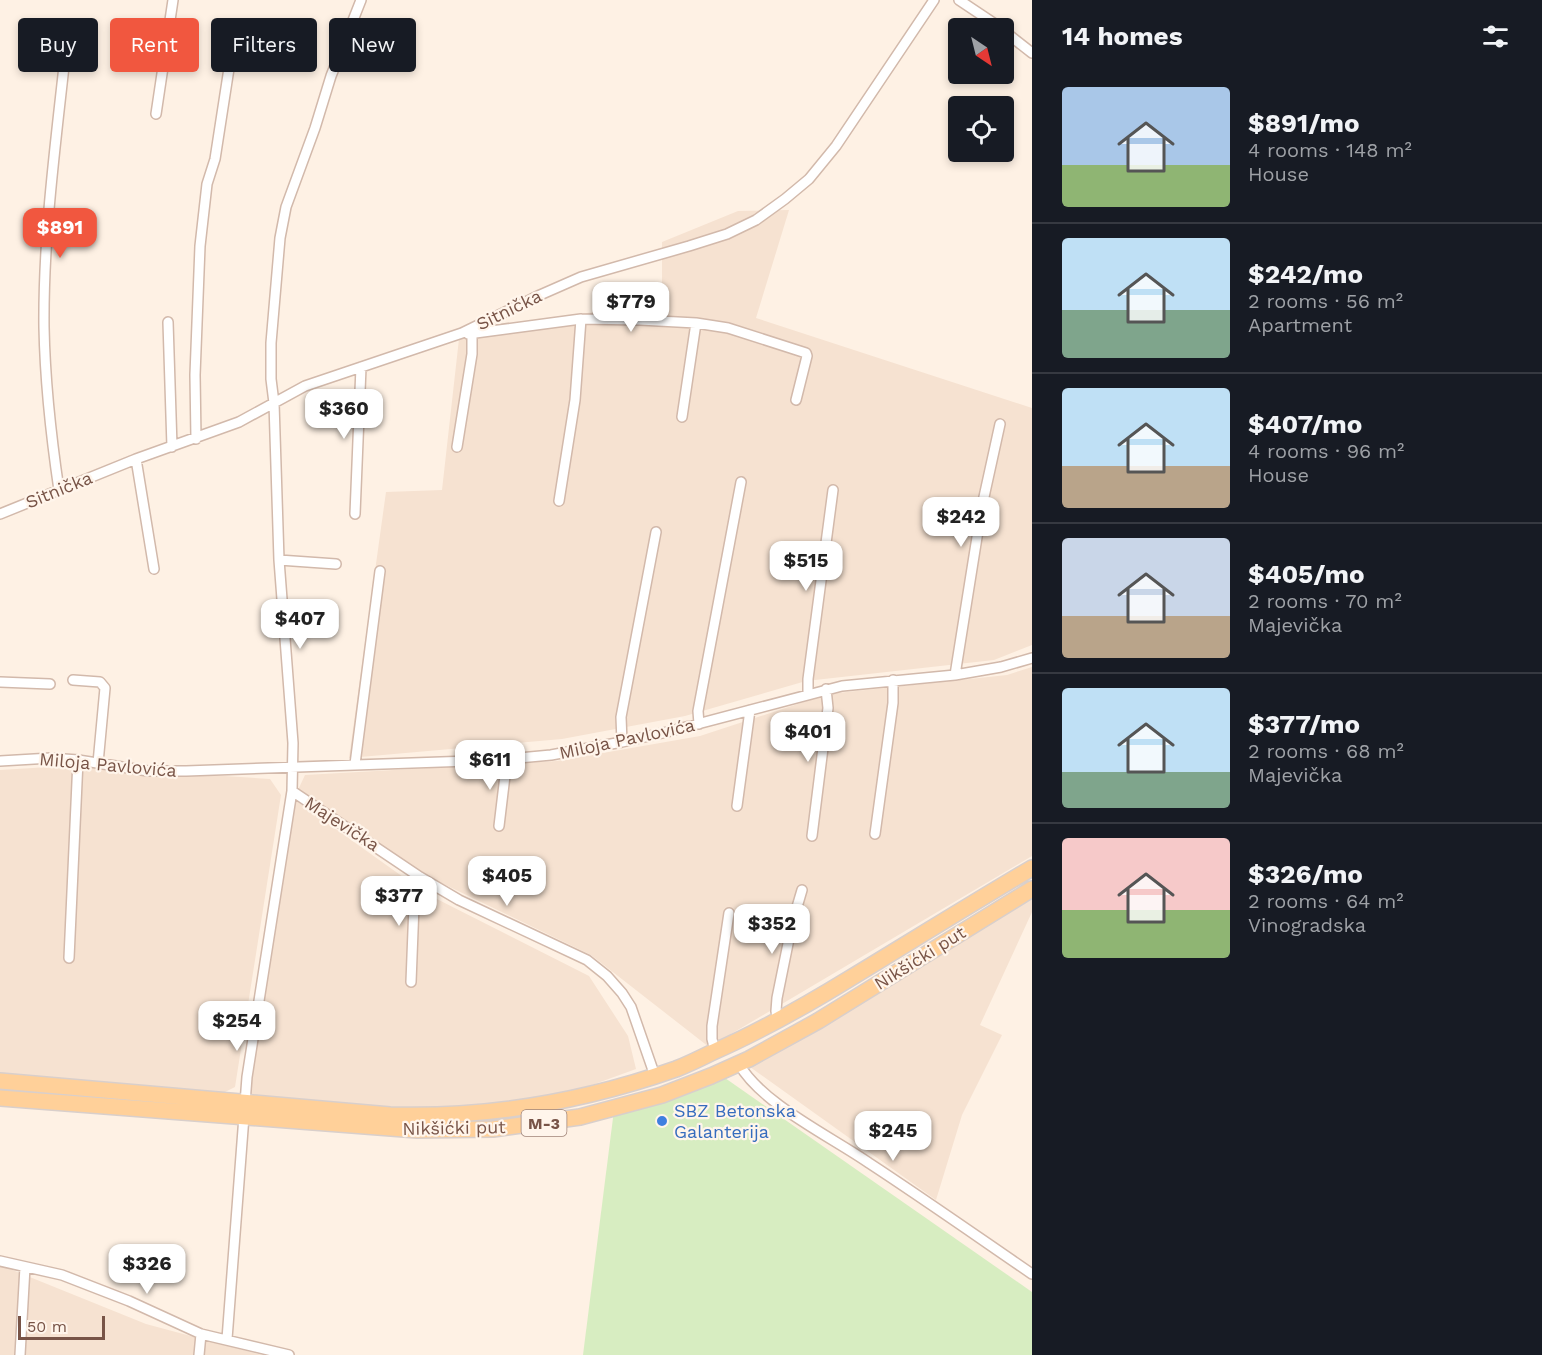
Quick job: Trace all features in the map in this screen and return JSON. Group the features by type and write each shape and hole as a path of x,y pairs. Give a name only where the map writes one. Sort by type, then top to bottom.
{"main road":[{"path":"0,1081 244,1109 420,1116 555,1102 622,1087 715,1052 778,1021 1032,868"},
{"name":"Nikšićki put","path":"0,1098 244,1109 417,1130 508,1127 580,1117 631,1104 686,1086 739,1064 810,1025 1032,889"}],"street":[{"path":"156,114 173,0"},
{"path":"227,1340 244,1109 254,1027 292,791 287,655 279,560 274,403 271,379 271,343 279,249 286,207 331,76 361,0"},
{"name":"Sitnička","path":"0,514 136,459 240,422 305,386 467,333 540,295 581,277 727,234 756,220 809,179 836,146 934,0"},
{"path":"959,0 985,18"},
{"path":"1014,39 1032,53"},
{"path":"59,490 48,413 44,326 47,242 64,72"},
{"path":"196,439 195,375 200,246 207,184 215,159 228,72"},
{"path":"559,501 575,400 581,319"},
{"path":"457,447 472,354 467,333 581,319 696,323 728,328 806,353 796,400"},
{"path":"168,322 172,447"},
{"path":"682,417 696,323"},
{"path":"355,514 361,368"},
{"path":"955,675 982,506 1000,424"},
{"path":"136,459 154,569"},
{"path":"699,724 698,711 741,482"},
{"path":"808,694 808,679 833,490"},
{"path":"622,742 621,717 656,532"},
{"path":"279,560 336,564"},
{"path":"355,764 380,572"},
{"name":"Miloja Pavlovića","path":"0,761 51,758 148,771 507,759 551,755 622,742 699,724 826,689 955,675 1001,667 1032,658"},
{"path":"73,680 100,682 105,688 98,763"},
{"path":"875,834 893,703 893,680"},
{"path":"0,682 50,684"},
{"path":"812,836 828,708 826,689"},
{"path":"737,806 750,710"},
{"path":"499,826 507,759"},
{"path":"69,958 78,760"},
{"name":"Majevička","path":"292,791 420,877 459,900 587,960 607,976 622,993 630,1007 655,1076"},
{"path":"411,982 414,905 420,877"},
{"path":"778,1021 777,998 792,924 802,890"},
{"path":"715,1052 712,1026 729,913"},
{"path":"739,1064 752,1082 770,1098 870,1163 1032,1274"},
{"path":"0,1261 62,1275 201,1334 267,1352 289,1355"},
{"path":"20,1355 25,1267"},
{"path":"199,1355 201,1334"}],"shaded area":[{"path":"789,210 756,318 1032,408 1032,645 994,660 806,681 685,716 562,739 349,758 386,492 442,490 460,330 662,303 662,242 738,211"},
{"path":"1032,667 1032,856 709,1047 591,955 427,876 298,790 305,775 557,761 700,736 828,694 1007,675"},
{"path":"65,766 270,779 281,795 235,1087 219,1095 0,1076 0,770"},
{"path":"295,800 427,894 589,976 628,1036 636,1069 570,1093 457,1112 246,1100"},
{"path":"1032,898 1032,912 980,1025 1002,1035 962,1115 936,1200 743,1062 848,1012"},
{"path":"0,1265 146,1324 262,1355 0,1355"}],"green space":[{"path":"715,1071 1032,1292 1032,1355 583,1355 614,1110"}],"place":[{"name":"SBZ Betonska Galanterija","path":"662,1121"}]}
